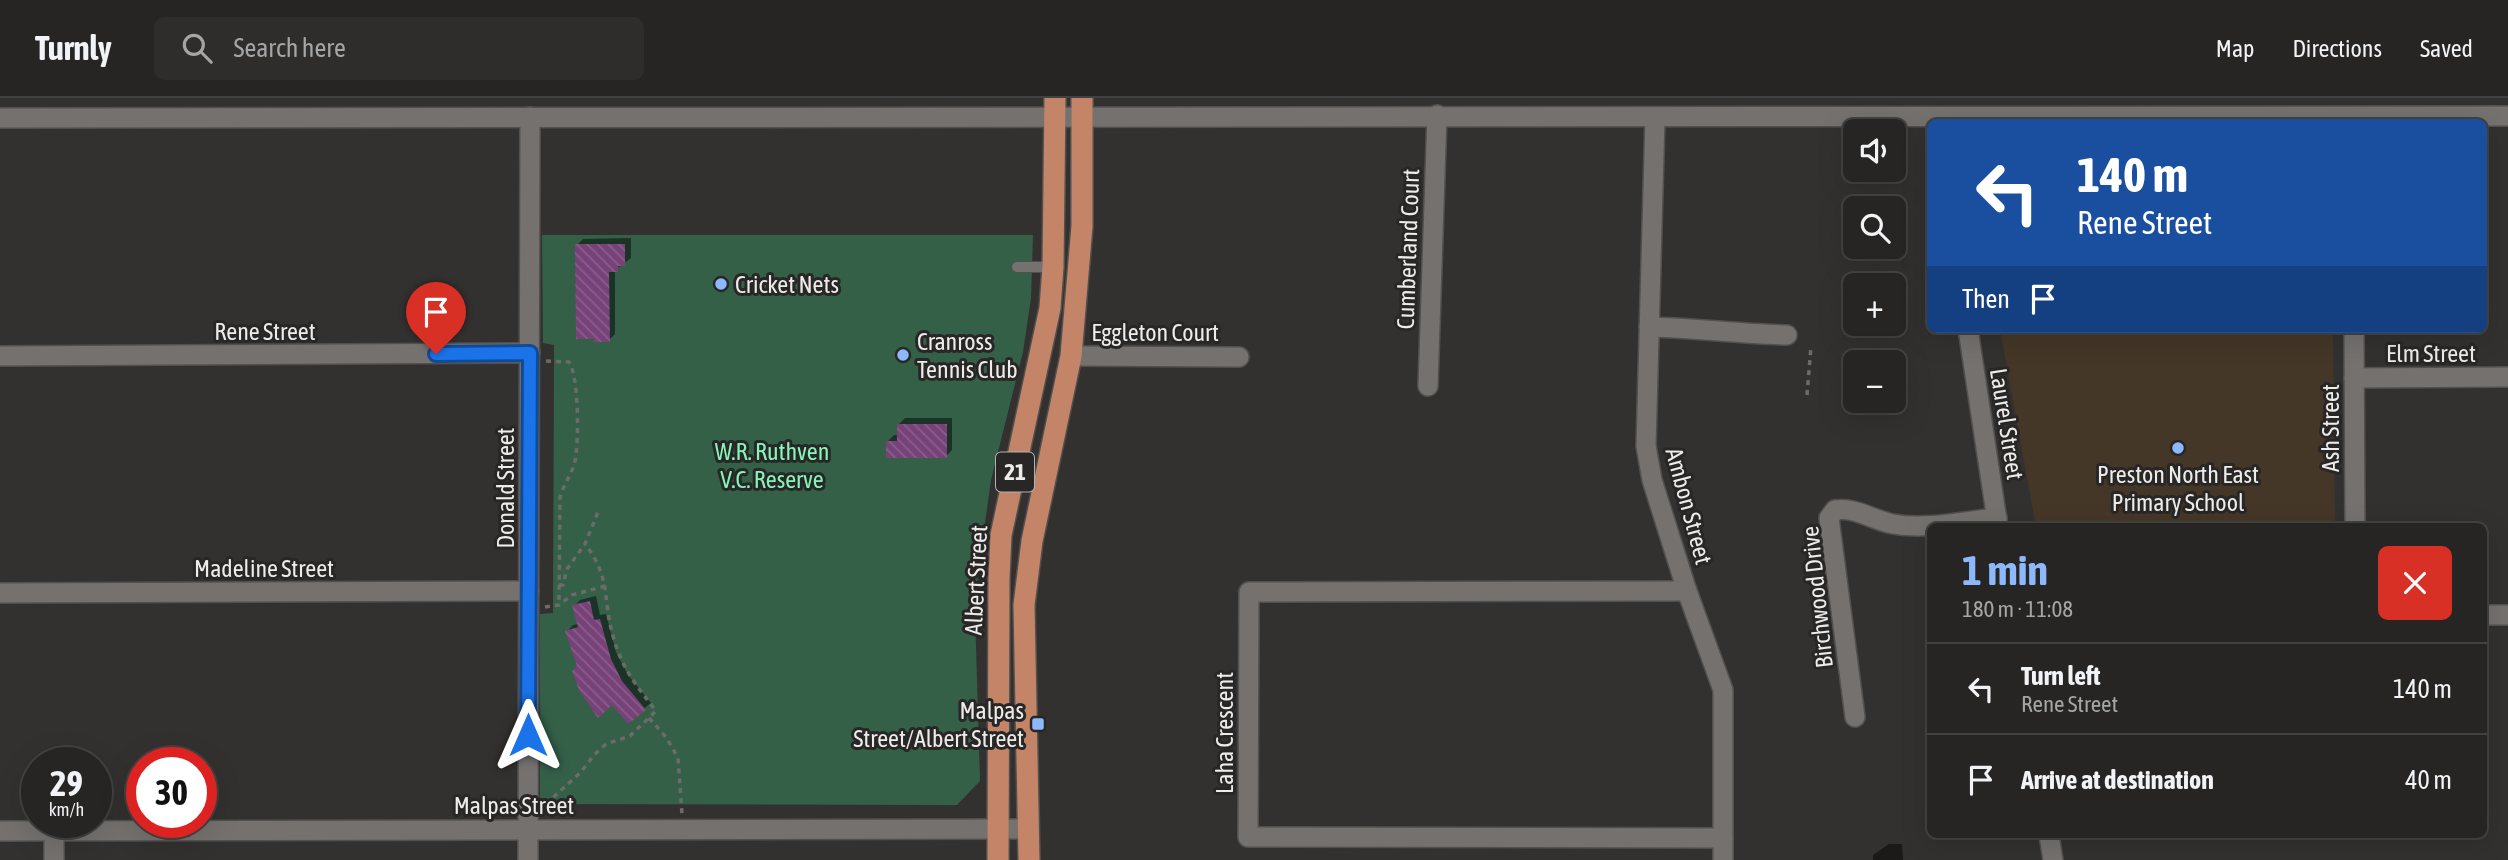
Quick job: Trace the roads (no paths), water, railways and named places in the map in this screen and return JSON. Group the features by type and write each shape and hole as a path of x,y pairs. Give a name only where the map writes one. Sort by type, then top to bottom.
{"highway":[{"name":"Albert Street","path":"998,860 1001,535 1050,308 1054,267 1055,108"},
{"name":"Albert Street","path":"1029,860 1024,605 1032,541 1071,356 1082,226 1082,108"},
{"path":"1001,535 1032,541"}],"street":[{"path":"0,118 35,109 530,117 1082,108 1437,115 1936,119 2115,107 2354,119 2508,116"},
{"name":"Cumberland Court","path":"1428,386 1437,115"},
{"name":"Donald Street","path":"528,860 530,117"},
{"name":"Ambon Street","path":"1655,117 1646,446 1652,480 1687,591 1723,690 1723,860"},
{"path":"1649,327 1787,335"},
{"name":"Laurel Street","path":"1969,333 1998,522"},
{"name":"Ash Street","path":"2354,333 2355,523"},
{"name":"Rene Street","path":"0,356 530,358"},
{"name":"Eggleton Court","path":"1071,356 1238,357"},
{"name":"Elm Street","path":"2354,378 2508,377"},
{"name":"Birchwood Drive","path":"1855,718 1829,518 1835,510 1847,509 1892,524 1927,524"},
{"name":"Birchwood Drive","path":"1970,523 1998,522"},
{"name":"Madeline Street","path":"0,593 529,590"},
{"name":"Laha Crescent","path":"1687,591 1249,592 1248,837 1723,838"},
{"path":"2487,615 2508,615"},
{"name":"Malpas Street","path":"112,831 1028,829"},
{"name":"Malpas Street","path":"0,831 21,831"},
{"path":"54,838 54,860"},
{"path":"2049,838 2053,860"}],"lane":[{"path":"1017,267 1054,267"}],"place":[{"name":"Cricket Nets","path":"721,284"},
{"name":"Cranross Tennis Club","path":"903,355"},
{"name":"Preston North East Primary School","path":"2178,448"},
{"name":"Malpas Street/Albert Street","path":"1038,724"}],"park label":[{"name":"W.R. Ruthven V.C. Reserve","path":"772,465"}]}
